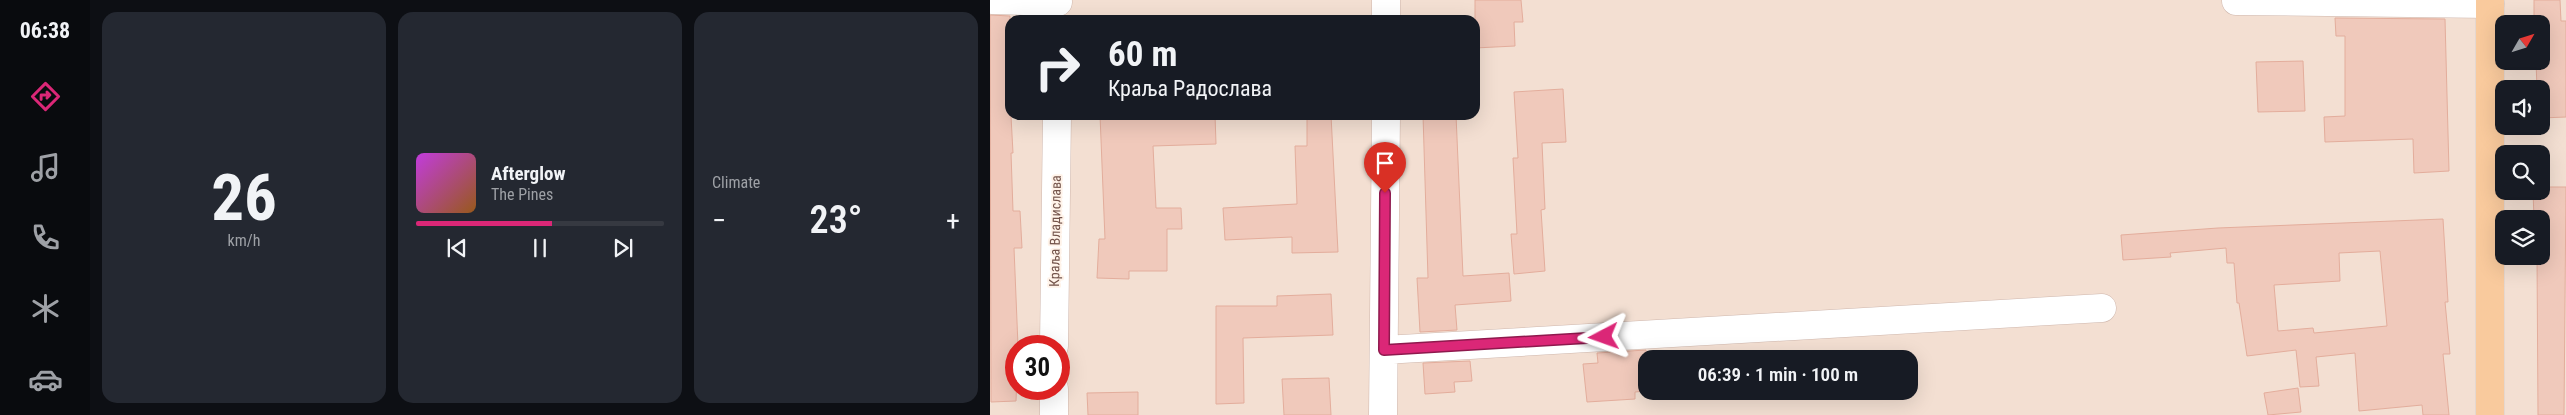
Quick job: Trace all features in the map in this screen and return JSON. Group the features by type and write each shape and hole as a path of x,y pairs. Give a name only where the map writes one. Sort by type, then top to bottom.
{"main road":[{"path":"2490,2 2490,415"}],"street":[{"path":"993,0 1058,7"},
{"path":"1386,0 1386,15"},
{"path":"2236,1 2490,2"},
{"name":"Краља Владислава","path":"1054,335 1057,120"},
{"path":"1383,415 1386,120"},
{"path":"1384,350 2102,308"},
{"path":"1054,400 1054,415"}],"shaded area":[{"path":"990,0 2566,0 2566,415 990,415"}],"building":[{"path":"1475,0 1521,0 1523,22 1514,22 1515,46 1480,48 1480,15 1475,15"},
{"path":"2534,0 2560,0 2561,21 2566,21 2566,117 2550,118 2550,80 2537,80 2536,70 2550,70 2550,15 2534,15"},
{"path":"990,15 1005,16 1005,120 1011,120 1013,211 1020,211 1022,248 1014,248 1018,335 1005,335 1005,400 1016,401 991,402"},
{"path":"2335,18 2445,19 2449,171 2414,173 2413,139 2325,142 2324,117 2345,116 2345,36 2336,36"},
{"path":"2303,61 2305,111 2258,112 2256,62"},
{"path":"1563,89 1566,142 1542,143 1545,209 1541,210 1545,271 1514,274 1511,234 1517,234 1513,158 1518,158 1514,92"},
{"path":"1100,120 1215,120 1216,144 1153,146 1156,208 1181,208 1182,229 1167,229 1167,271 1129,271 1129,279 1097,278 1099,239 1105,239"},
{"path":"1307,120 1331,120 1338,252 1292,253 1292,237 1225,240 1223,208 1297,204 1295,146 1307,146"},
{"path":"1423,120 1456,120 1463,276 1509,273 1511,301 1455,305 1457,330 1420,332 1417,278 1428,278"},
{"path":"2550,187 2566,187 2564,415 2538,415 2537,265 2550,265 2550,210 2534,210 2533,200 2550,200"},
{"path":"2443,219 2448,302 2445,302 2450,354 2443,354 2449,415 2423,415 2422,405 2359,411 2355,353 2316,357 2319,386 2300,387 2296,350 2247,356 2239,303 2237,303 2234,263 2227,263 2226,248 2170,253 2171,257 2123,260 2121,235 2218,228","holes":["2380,251 2387,326 2314,333 2313,328 2278,331 2274,285 2340,281 2339,253"]},
{"path":"1331,294 1333,335 1243,338 1244,403 1216,404 1216,306 1277,306 1277,296"},
{"path":"1638,350 1638,392 1635,392 1635,399 1587,402 1583,364 1598,363 1597,353"},
{"path":"1470,361 1472,381 1454,382 1455,392 1425,394 1423,363"},
{"path":"1329,378 1331,415 1284,415 1282,379"},
{"path":"2298,388 2301,412 2268,415 2264,393"},
{"path":"1138,392 1138,415 1088,415 1087,393"}],"route":[{"path":"1385,193 1384,350 1604,337"}]}
